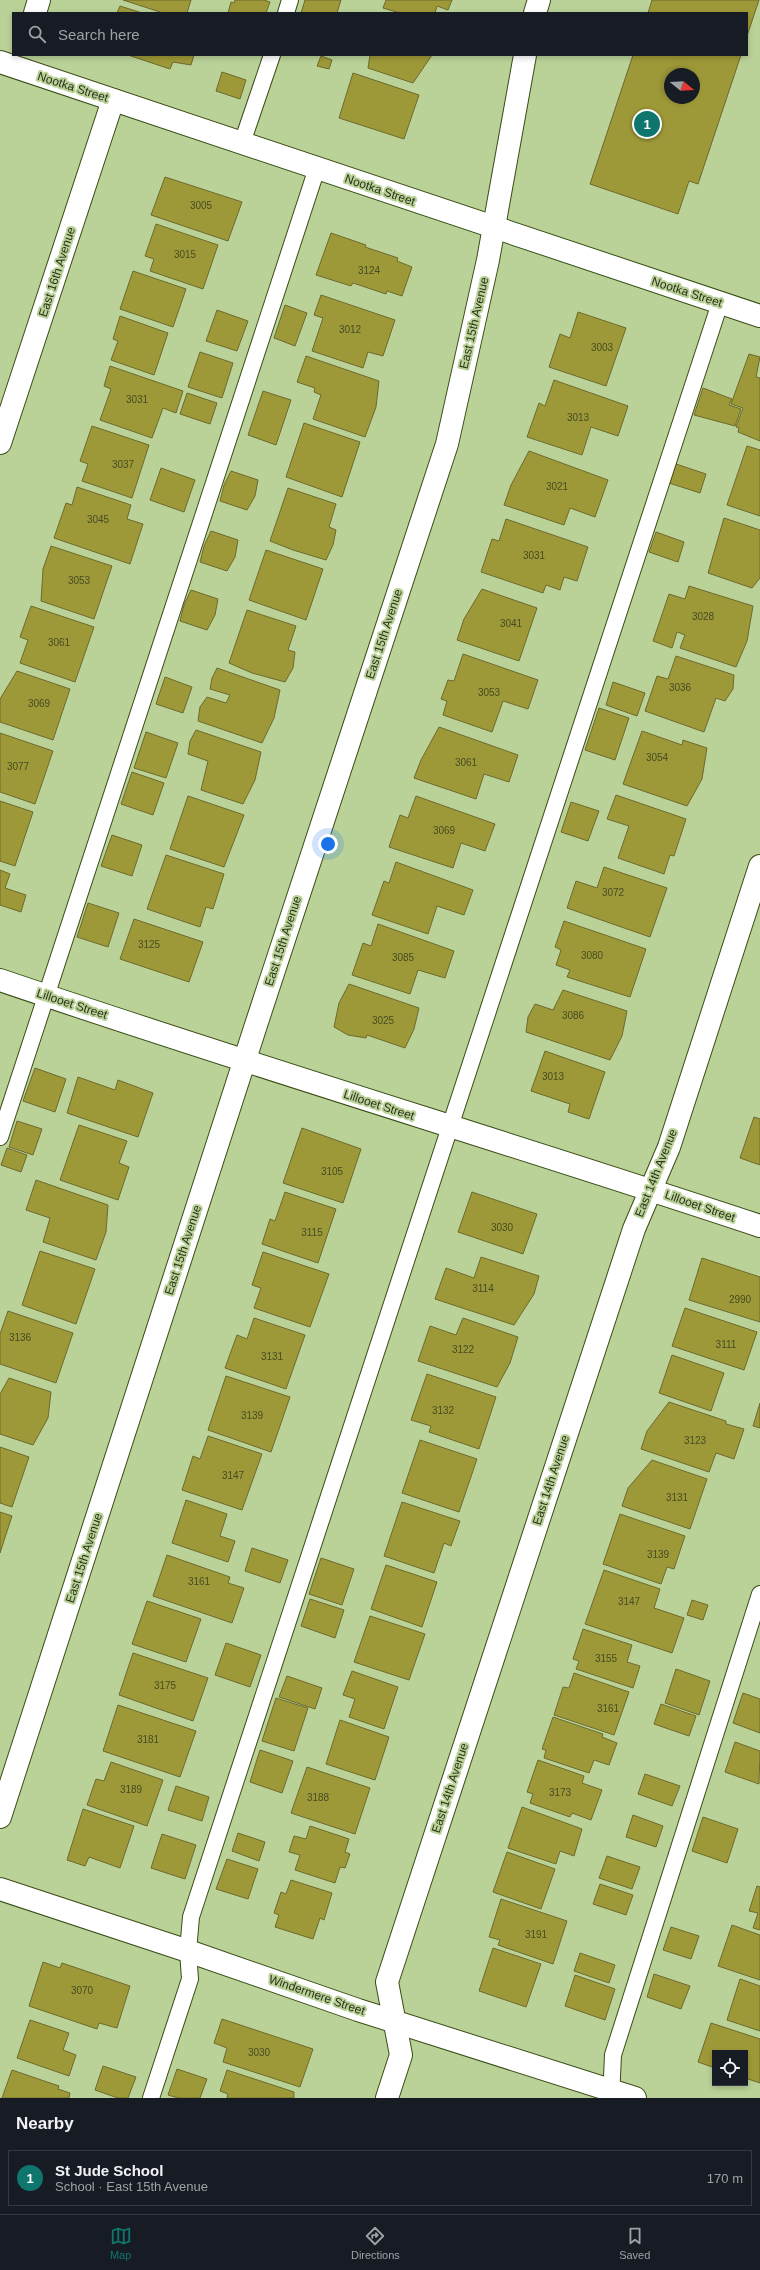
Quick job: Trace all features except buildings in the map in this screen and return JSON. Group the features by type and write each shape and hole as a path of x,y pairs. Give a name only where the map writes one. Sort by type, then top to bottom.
{"street":[{"path":"35,12 39,0"},
{"path":"535,12 539,0"},
{"name":"East 15th Avenue","path":"0,1817 244,1061 447,444 493,228 525,56"},
{"name":"Nootka Street","path":"12,62 113,100 720,304 760,316"},
{"name":"East 16th Avenue","path":"0,443 113,100"},
{"name":"East 14th Avenue","path":"387,2098 401,2055 387,1982 634,1229 669,1147 760,866"},
{"name":"Lillooet Street","path":"0,980 244,1061 449,1127 651,1189 760,1226"},
{"name":"Windermere Street","path":"0,1889 188,1950 395,2022 611,2094 635,2098"}],"lane":[{"path":"286,12 290,0"},
{"path":"242,143 272,56"},
{"path":"0,1137 316,168"},
{"path":"151,2098 190,1979 188,1950 191,1917 720,304"},
{"path":"611,2094 613,2055 760,1594"}],"place":[{"name":"St Jude School","path":"647,124"}]}
